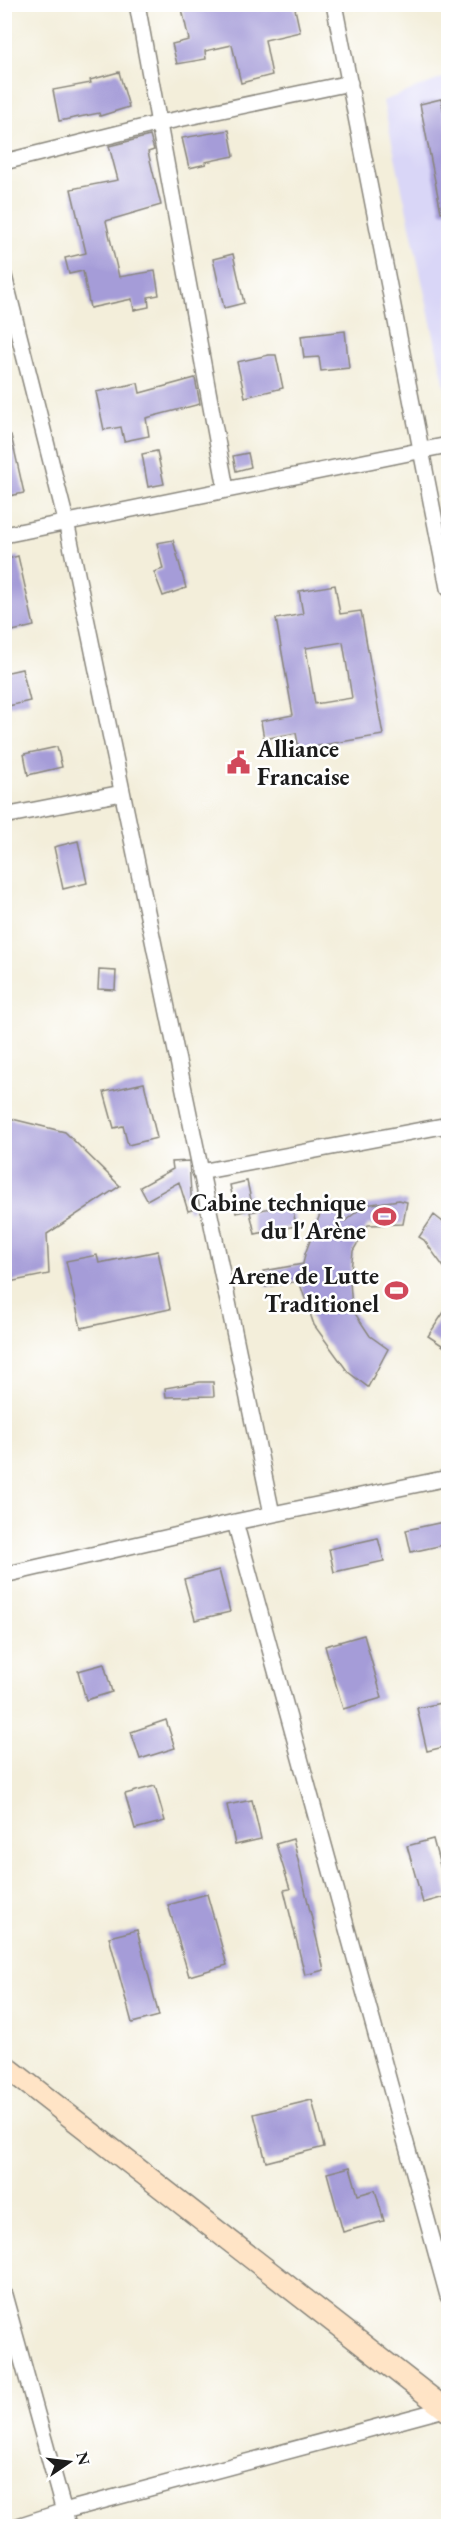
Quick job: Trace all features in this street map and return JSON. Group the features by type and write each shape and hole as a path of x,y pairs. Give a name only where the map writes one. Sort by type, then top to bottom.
{"main road":[{"path":"4,2064 448,2409"}],"street":[{"path":"137,4 226,489"},
{"path":"334,4 448,588"},
{"path":"4,162 160,123 350,83"},
{"path":"4,276 66,521 272,1514"},
{"path":"4,535 448,445"},
{"path":"4,816 122,793"},
{"path":"200,1172 448,1125"},
{"path":"4,1575 235,1522 448,1478"},
{"path":"235,1522 448,2296"},
{"path":"4,2295 68,2526"},
{"path":"18,2526 64,2511 448,2409"}],"shaded area":[{"path":"448,76 448,401 383,101"}],"building":[{"path":"201,4 294,4 300,32 265,40 272,75 241,83 232,45 205,51 206,59 177,64 172,44 189,40 182,9"},
{"path":"119,72 129,107 100,116 99,113 59,121 53,90 91,83 90,80"},
{"path":"441,99 448,133 448,211 441,212 420,104"},
{"path":"229,130 234,156 189,168 182,138"},
{"path":"150,136 154,150 148,152 161,205 106,221 119,277 155,271 159,295 148,297 149,307 134,310 132,299 90,308 83,271 69,274 65,258 86,253 71,189 118,180 109,146"},
{"path":"233,254 244,303 224,308 213,259"},
{"path":"345,331 349,368 321,371 319,357 304,358 301,336"},
{"path":"276,355 283,388 245,397 237,362"},
{"path":"195,378 200,404 146,418 149,436 124,441 121,427 104,430 96,392 138,383 140,393"},
{"path":"4,435 11,435 24,493 4,497"},
{"path":"157,451 164,484 148,487 142,454"},
{"path":"248,453 251,467 236,471 233,456"},
{"path":"173,540 186,588 163,596 154,572 163,569 157,543"},
{"path":"18,556 34,626 4,633 4,560"},
{"path":"335,585 340,614 361,611 383,735 299,749 296,733 264,739 261,721 293,715 276,619 303,614 299,591","holes":["343,642 352,698 315,704 306,648"]},
{"path":"22,669 30,701 4,707 4,673"},
{"path":"57,747 62,767 28,775 24,754"},
{"path":"78,841 87,883 63,889 54,847"},
{"path":"99,970 116,971 115,990 98,989"},
{"path":"144,1083 157,1138 128,1145 123,1126 114,1128 104,1092"},
{"path":"4,1117 65,1132 120,1186 47,1234 49,1274 4,1283"},
{"path":"189,1161 192,1210 188,1211 179,1182 147,1200 140,1187 173,1169 172,1162"},
{"path":"247,1181 253,1209 236,1213 230,1185"},
{"path":"399,1200 407,1202 403,1224 368,1225 353,1251 350,1281 352,1309 370,1336 388,1349 368,1387 348,1372 314,1325 299,1281 266,1287 263,1271 303,1264 322,1209 330,1203 345,1221 365,1205"},
{"path":"292,1204 296,1226 255,1234 250,1212"},
{"path":"434,1215 448,1226 448,1273 424,1240 419,1237"},
{"path":"158,1251 170,1309 81,1328 66,1261 97,1255 99,1263"},
{"path":"448,1306 448,1349 428,1336"},
{"path":"213,1382 214,1396 166,1397 165,1388"},
{"path":"448,1521 448,1544 411,1552 406,1530"},
{"path":"378,1538 384,1561 334,1572 329,1549"},
{"path":"219,1570 230,1612 195,1620 184,1579"},
{"path":"364,1635 382,1698 343,1709 325,1646"},
{"path":"104,1664 112,1692 86,1700 78,1671"},
{"path":"441,1703 448,1746 427,1751 417,1708"},
{"path":"166,1720 175,1748 140,1759 131,1732"},
{"path":"155,1786 165,1821 135,1829 125,1794"},
{"path":"252,1800 261,1839 235,1845 227,1805"},
{"path":"293,1839 324,1970 305,1975 284,1890 290,1889 276,1844"},
{"path":"433,1839 448,1896 423,1903 407,1846"},
{"path":"207,1894 227,1965 189,1976 168,1905"},
{"path":"137,1930 159,2016 132,2023 109,1937"},
{"path":"312,2100 324,2147 266,2162 254,2114"},
{"path":"350,2167 358,2195 375,2190 384,2221 343,2232 327,2173"}],"place":[{"name":"Alliance Francaise","path":"239,763"},
{"name":"Cabine technique du l'Arène","path":"384,1217"},
{"name":"Arene de Lutte Traditionel","path":"397,1290"}]}
